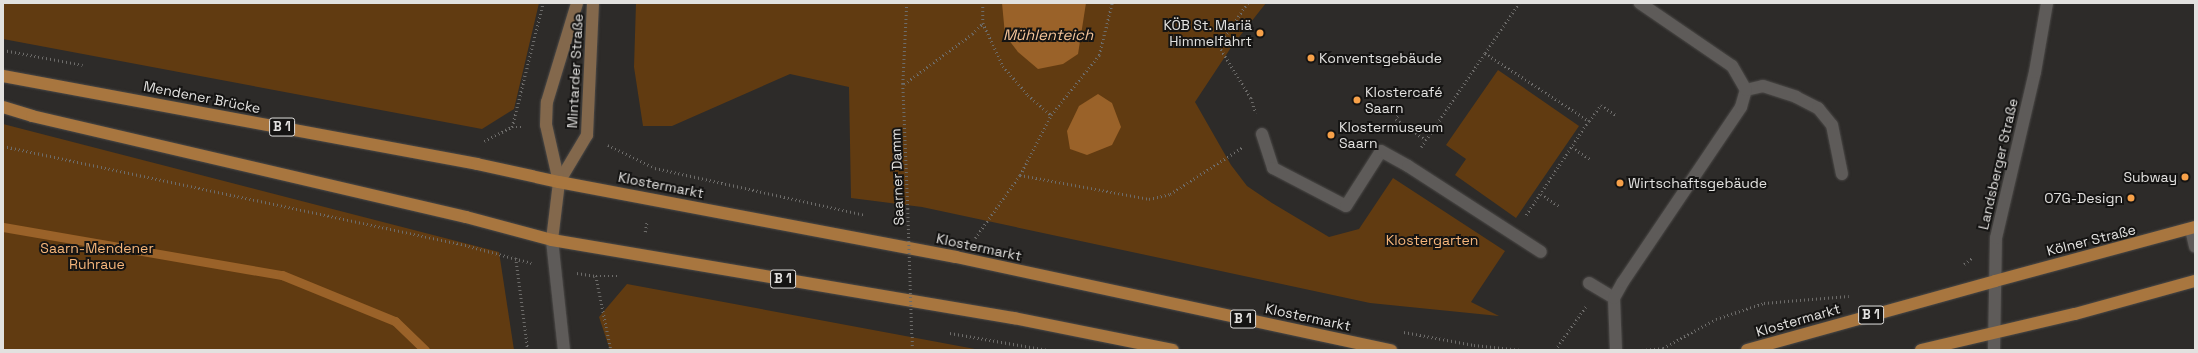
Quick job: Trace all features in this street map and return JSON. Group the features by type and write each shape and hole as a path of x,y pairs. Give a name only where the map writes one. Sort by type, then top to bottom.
{"main road":[{"name":"Mintarder Straße","path":"552,240 559,182 546,125 548,102 576,3"},
{"name":"Mintarder Straße","path":"559,182 587,135 594,3"},
{"name":"Mendener Brücke","path":"3,76 477,164 559,182"},
{"name":"B 1","path":"3,106 32,116 466,217 552,240 1014,318 1173,350"},
{"name":"Klostermarkt","path":"559,182 956,257 1391,350"},
{"name":"Kölner Straße","path":"1995,281 2193,228"},
{"name":"Klostermarkt","path":"1748,350 1995,281"},
{"path":"1921,350 1995,333 2195,281"}],"street":[{"path":"1616,350 1614,298 1623,282 1741,107 1746,90 1732,66 1640,3"},
{"name":"Landsberger Straße","path":"1994,350 1996,238 2036,72 2047,3"},
{"path":"1746,90 1763,86 1796,97 1818,108 1832,125 1842,174"},
{"path":"1262,134 1273,168 1346,206 1382,151 1408,166 1541,252"},
{"path":"2193,228 2195,247"},
{"name":"Mintarder Straße","path":"552,240 564,350"},
{"path":"1593,286 1614,298"}],"path":[{"path":"512,127 543,3"},
{"name":"Saarner Damm","path":"906,3 903,84 912,350"},
{"path":"983,3 983,23 1003,66 1028,95 1051,115"},
{"path":"975,239 1020,175 1051,115 1100,55 1112,3"},
{"path":"1248,3 1219,46 1251,98 1262,134"},
{"path":"1408,166 1519,3"},
{"path":"903,84 972,34 983,23"},
{"path":"1485,53 1590,121"},
{"path":"1513,234 1601,105 1616,115"},
{"path":"1398,116 1396,119 1426,139"},
{"path":"3,146 461,244 516,258 528,350"},
{"path":"1572,147 1590,159"},
{"path":"1020,175 1149,199 1170,194 1240,149"},
{"path":"1541,194 1559,206"},
{"path":"1963,265 1996,238"},
{"path":"596,276 611,350"},
{"path":"1555,350 1593,286"},
{"path":"1642,350 1663,348 1716,319 1764,303 1856,294"}],"green space":[{"path":"3,3 539,3 514,109 482,129 3,39"},
{"name":"Klostergarten","path":"636,3 1266,3 1232,46 1195,102 1231,165 1247,186 1272,203 1329,237 1359,229 1393,178 1505,251 1471,302 1499,316 1370,303 922,207 851,198 849,87 790,74 672,126 643,126 634,67"},
{"path":"1498,70 1579,126 1516,218 1455,175 1466,159 1446,145"},
{"name":"Saarn-Mendener Ruhraue","path":"3,124 499,252 514,350 3,350"},
{"path":"627,284 983,350 610,350 599,317"}],"water":[{"name":"Mühlenteich","path":"1002,3 1086,3 1078,54 1063,64 1038,69 1018,52 1005,35"},
{"path":"1098,94 1112,103 1121,127 1112,145 1087,155 1070,149 1067,131 1079,106"}],"waterway":[{"path":"3,227 282,275 395,321 425,350"}],"place":[{"name":"KÖB St. Mariä Himmelfahrt","path":"1260,33"},
{"name":"Konventsgebäude","path":"1311,58"},
{"name":"Klostercafé Saarn","path":"1357,100"},
{"name":"Klostermuseum Saarn","path":"1331,135"},
{"name":"Subway","path":"2185,177"},
{"name":"Wirtschaftsgebäude","path":"1620,183"},
{"name":"O7G-Design","path":"2131,198"}]}
